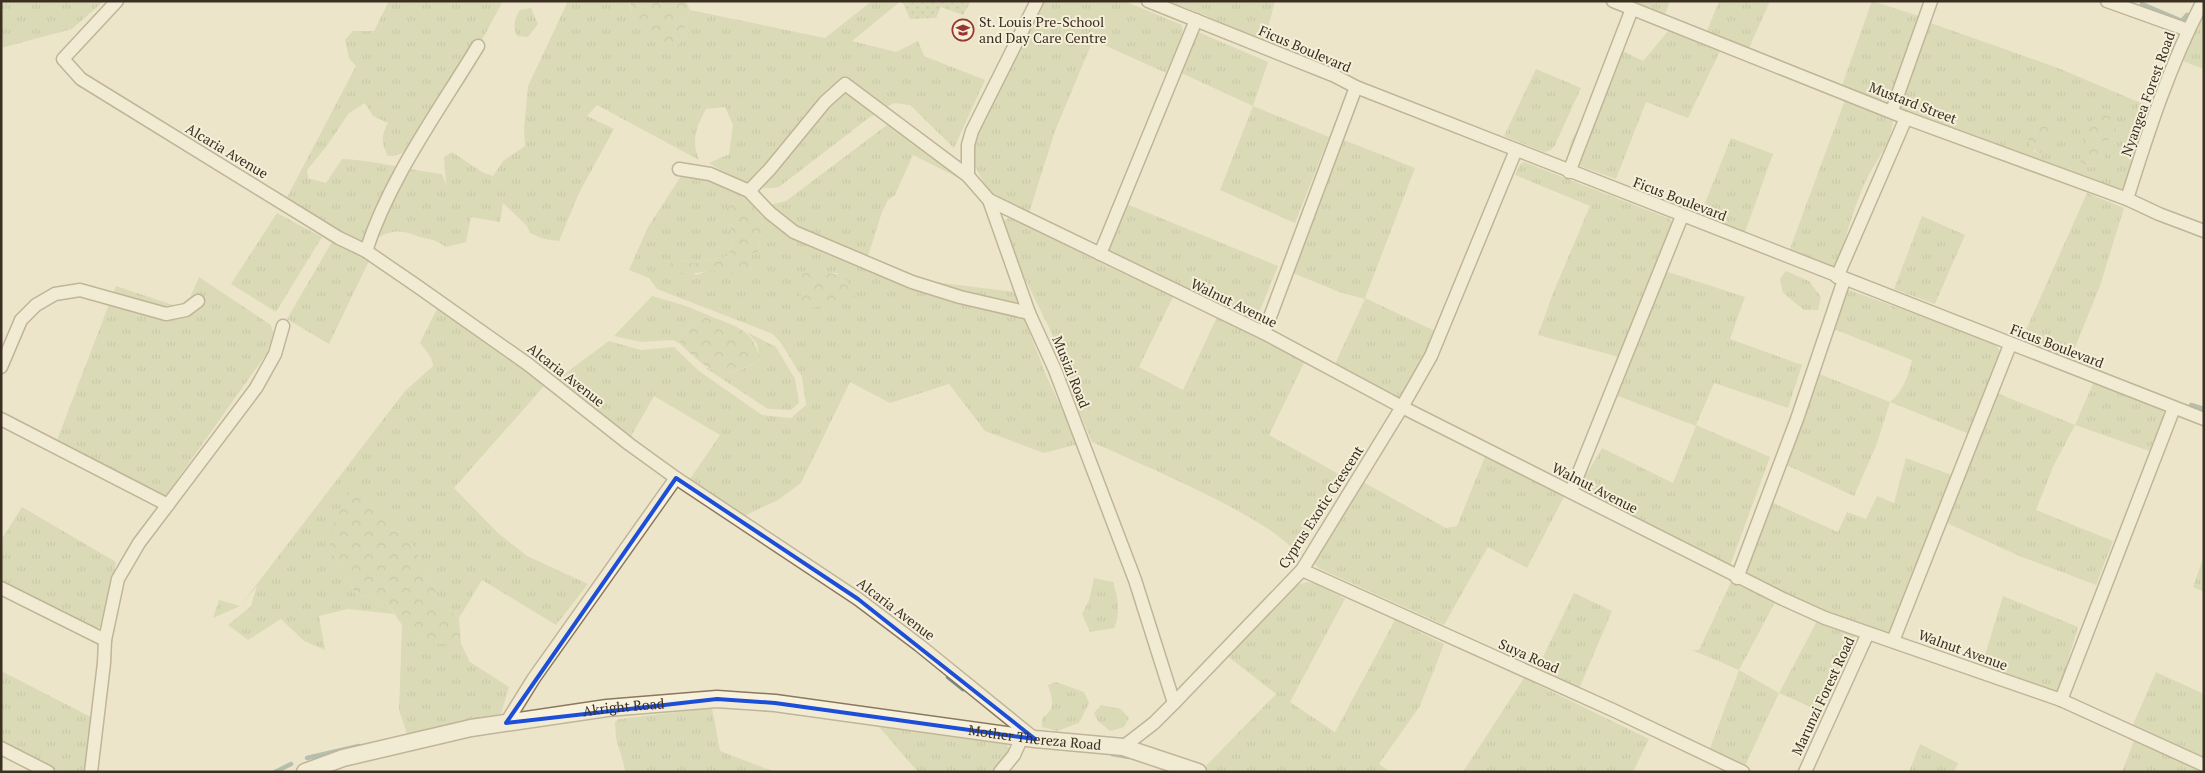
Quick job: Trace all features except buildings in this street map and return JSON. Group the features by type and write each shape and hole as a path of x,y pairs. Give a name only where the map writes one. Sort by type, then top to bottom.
{"street":[{"name":"Alcaria Avenue","path":"117,1 63,58 81,79 339,238 366,251 529,365 629,444 676,478 858,599 919,645 1029,738"},
{"path":"968,176 968,145 972,131 1037,1"},
{"name":"Ficus Boulevard","path":"1148,1 1335,76 1356,88 1568,172 2204,419"},
{"name":"Mustard Street","path":"1613,1 1906,118 2127,199 2204,231"},
{"path":"1892,111 1931,1"},
{"path":"2107,1 2188,30"},
{"name":"Nyangea Forest Road","path":"2127,199 2148,132 2188,30 2203,1"},
{"path":"1568,172 1632,9"},
{"path":"1100,254 1196,20"},
{"path":"366,251 395,184 428,125 478,46"},
{"name":"Musizi Road","path":"748,191 770,169 826,102 845,84 968,176 989,200 1029,313 1055,370 1132,571 1174,703"},
{"path":"1264,333 1356,88"},
{"path":"1738,578 1797,419 1840,278 1906,118"},
{"name":"Cyprus Exotic Crescent","path":"1174,703 1302,570 1431,356 1516,150"},
{"path":"680,169 710,174 748,191 770,213 794,232 912,282 960,297 1029,313"},
{"name":"Walnut Avenue","path":"989,200 1264,333 1402,407 1738,578 1825,618 2061,700 2204,765"},
{"path":"1570,492 1682,216"},
{"path":"1,367 21,320 36,306 55,294 80,290 166,314 186,310 198,301"},
{"path":"91,772 105,640 118,578 139,544 256,388 275,354 283,326"},
{"path":"1893,641 2010,344"},
{"path":"2061,700 2174,408"},
{"path":"1,419 168,505"},
{"path":"506,723 534,678 676,478"},
{"name":"Suya Road","path":"1302,570 1615,711 1743,772"},
{"path":"1,588 105,640"},
{"name":"Marunzi Forest Road","path":"1805,772 1868,633"},
{"name":"Akright Road","path":"305,772 343,758 390,745 506,723 607,708 717,698 775,703 948,728"},
{"path":"1123,747 1154,723 1174,703"},
{"name":"Mother Thereza Road","path":"948,728 1123,747"},
{"path":"1000,772 1029,738"},
{"path":"1123,747 1198,772"},
{"path":"1,748 48,772"}],"highlighted area":[{"path":"676,478 858,599 1035,739 775,703 717,699 506,723"}],"green space":[{"path":"1,1 104,1 72,29 1,48"},
{"path":"389,1 503,1 470,62 428,125 422,122 418,136 408,150 388,156 383,140 388,123 373,116 365,103 349,113 326,147 307,170 308,178 326,183 342,159 367,161 442,174 446,185 444,157 452,152 482,172 493,176 503,161 525,146 524,129 528,86 568,1 629,1 633,15 647,33 664,48 672,48 680,43 690,10 825,38 872,1 901,1 852,41 896,52 918,41 924,56 985,80 954,148 910,105 894,103 870,117 779,187 770,188 742,182 709,163 729,154 733,125 725,107 706,109 702,116 695,140 699,160 597,105 587,116 614,129 579,193 559,241 544,239 530,233 527,226 503,203 500,222 471,217 466,242 446,247 432,240 397,231 366,244 367,249 285,201 356,66 349,58 345,40 353,31 374,31"},
{"path":"630,1 686,1 690,10 680,43 672,48 664,48 637,21 633,15"},
{"path":"902,1 971,1 963,15 941,7 936,18 910,19"},
{"path":"1042,1 1124,1 1182,25 1183,32 1166,73 1093,40 1055,131 1029,213 1006,203 991,192 970,155 975,139"},
{"path":"1168,1 1275,1 1264,44 1205,15"},
{"path":"1626,1 1670,1 1665,14"},
{"path":"1719,1 1770,1 1749,48 1707,31"},
{"path":"1872,1 1919,16 1891,94 1879,101 1842,85"},
{"path":"531,8 538,24 528,37 517,36 515,20 518,13 520,10"},
{"path":"2204,13 2204,69 2183,61"},
{"path":"1925,21 2058,68 2155,109 2120,195 2030,156 1897,107","holes":["2115,117 2117,137 2096,144","2059,126 2040,154 2033,151"]},
{"path":"1669,30 1721,49 1688,118 1646,102 1616,179 1572,163 1568,153 1571,141 1601,87 1617,48 1643,61"},
{"path":"1198,32 1268,62 1253,106 1181,73"},
{"path":"1536,69 1581,88 1555,145 1551,150 1544,152 1504,136"},
{"path":"1845,100 1893,118 1890,136 1860,194 1838,263 1829,269 1788,254"},
{"path":"1253,106 1329,137 1295,223 1220,190"},
{"path":"2099,114 2115,117 2117,137 2096,144 2105,157 2100,167 2089,167 2081,163 2080,150 2087,130"},
{"path":"2042,118 2059,127 2040,154 2033,150 2030,145 2027,130"},
{"path":"903,121 965,181 913,155 895,195 888,200 882,212 868,256 919,280 1014,292 1046,375 1078,444 1044,453 985,431 949,384 890,403 850,382 801,483 778,500 744,516 690,479 720,435 654,396 629,440 556,380 609,341 641,350 674,347 699,371 762,415 791,418 806,405 802,377 781,343 773,334 657,289 649,278 629,270 648,227 687,167 755,203 769,205 786,201 887,125","holes":["763,219 758,252 748,255 751,272 711,270 696,275 676,259 694,263 728,256 734,237","797,273 838,273 802,295"]},
{"path":"1731,138 1773,154 1744,235 1699,218"},
{"path":"1344,140 1415,168 1365,298 1437,332 1399,398 1334,366 1365,299 1339,292 1286,270"},
{"path":"1524,162 1670,219 1674,225 1619,357 1538,335 1553,293 1590,206 1515,175 1520,164"},
{"path":"2087,193 2124,208 2100,286 2069,362 2021,341"},
{"path":"736,198 755,203 763,219 758,252 748,255 751,272 746,278 718,271 684,274 667,269 675,259 694,263 728,256 734,237 724,210"},
{"path":"1124,203 1278,266 1255,323 1107,249"},
{"path":"277,213 322,237 276,312 231,284"},
{"path":"1922,216 1965,235 1935,304 1894,289"},
{"path":"1008,218 1019,220 1099,262 1173,297 1139,367 1183,390 1217,317 1305,361 1269,435 1344,477 1297,555 1285,541 1235,509 1092,442 1067,383 1052,334 1001,229 1002,222"},
{"path":"333,240 369,261 329,344 287,319"},
{"path":"1665,271 1745,297 1730,339 1802,365 1788,408 1714,383 1696,425 1770,457 1730,566 1723,566 1578,488 1602,448 1673,483 1696,426 1618,396"},
{"path":"1786,271 1809,281 1821,297 1818,310 1804,310 1783,293 1780,279"},
{"path":"797,273 824,273 839,276 846,280 856,296 829,307 803,308"},
{"path":"199,277 271,325 273,334 267,353 164,498 57,440 116,286 185,309"},
{"path":"1849,290 1995,343 2000,352 1969,434 1890,402 1902,389 1912,360 1831,328 1845,292"},
{"path":"652,296 708,315 692,323 679,343 673,340 641,342 614,336"},
{"path":"438,307 545,385 454,488 498,533 527,556 588,584 556,625 482,580 459,618 440,603 428,573 408,537 329,549 346,572 354,592 388,604 394,614 348,609 319,616 325,650 304,641 281,619 248,640 228,625 251,606 257,586 240,606 405,391 433,366 431,357 420,343"},
{"path":"708,315 735,326 748,335 757,349 760,360 735,371 725,372 716,371 699,361 679,343 692,323"},
{"path":"747,332 776,347 795,379 799,403 791,410 768,409 704,367 720,372 733,372 760,360 757,344"},
{"path":"1817,373 1890,402 1876,446 1854,496 1784,464"},
{"path":"2095,379 2162,407 2164,415 2149,451 2075,425"},
{"path":"1997,393 2075,425 2053,467 2036,510 2113,541 2096,585 2017,555 1947,523 1961,479"},
{"path":"1486,454 1564,497 1527,568 1488,547 1444,625 1318,568 1311,560 1363,482 1446,528 1457,526"},
{"path":"1906,458 1954,476 1893,628 1888,632 1850,623 1831,616 1794,601 1741,575 1769,501 1838,532 1847,512 1866,519 1877,496 1894,503"},
{"path":"351,490 372,497 408,537 428,573 440,603 459,618 461,644 427,644 402,625 388,604 354,592 346,572 329,549 335,518"},
{"path":"22,507 116,562 101,626 96,629 1,582 1,540"},
{"path":"2204,556 2204,592 2193,587"},
{"path":"1094,578 1113,582 1118,611 1114,628 1090,632 1082,614 1089,600"},
{"path":"1307,582 1318,584 1345,599 1290,702 1335,732 1395,620 1444,644 1420,706 1379,764 1390,772 1211,772 1204,768 1276,694 1226,655 1293,586"},
{"path":"1731,582 1775,602 1739,670 1692,650 1699,650"},
{"path":"1574,593 1612,611 1579,689 1538,667"},
{"path":"2003,596 2078,627 2060,686 2055,693 1981,668"},
{"path":"219,600 240,606 213,618"},
{"path":"1817,621 1856,634 1822,712 1779,693"},
{"path":"402,625 427,644 461,644 470,662 509,687 501,714 407,734 399,710"},
{"path":"1739,670 1779,693 1744,768 1709,751"},
{"path":"1,671 91,717 87,772 60,772 1,741"},
{"path":"2156,672 2204,694 2204,761 2132,727"},
{"path":"1524,678 1649,739 1633,772 1463,772"},
{"path":"1056,682 1084,692 1089,703 1079,723 1057,731 1042,727 1042,718 1050,711 1052,704 1048,685"},
{"path":"1101,705 1121,709 1129,718 1124,727 1110,731 1098,721 1094,713"},
{"path":"712,708 720,751 775,772 626,772 616,738 615,722 619,719"},
{"path":"879,727 1006,744 1010,749 1009,755 995,772 918,772"},
{"path":"2134,741 2194,767 2198,772 2122,772"},
{"path":"1920,744 1958,763 1954,772 1909,772"}],"waterway":[{"path":"2142,4 2182,21 2187,15"},
{"path":"2191,405 2204,409"},
{"path":"948,677 963,689"},
{"path":"307,758 359,746"},
{"path":"1112,754 1129,757"},
{"path":"275,772 291,764"}],"place":[{"name":"St. Louis Pre-School and Day Care Centre","path":"963,30"}]}
